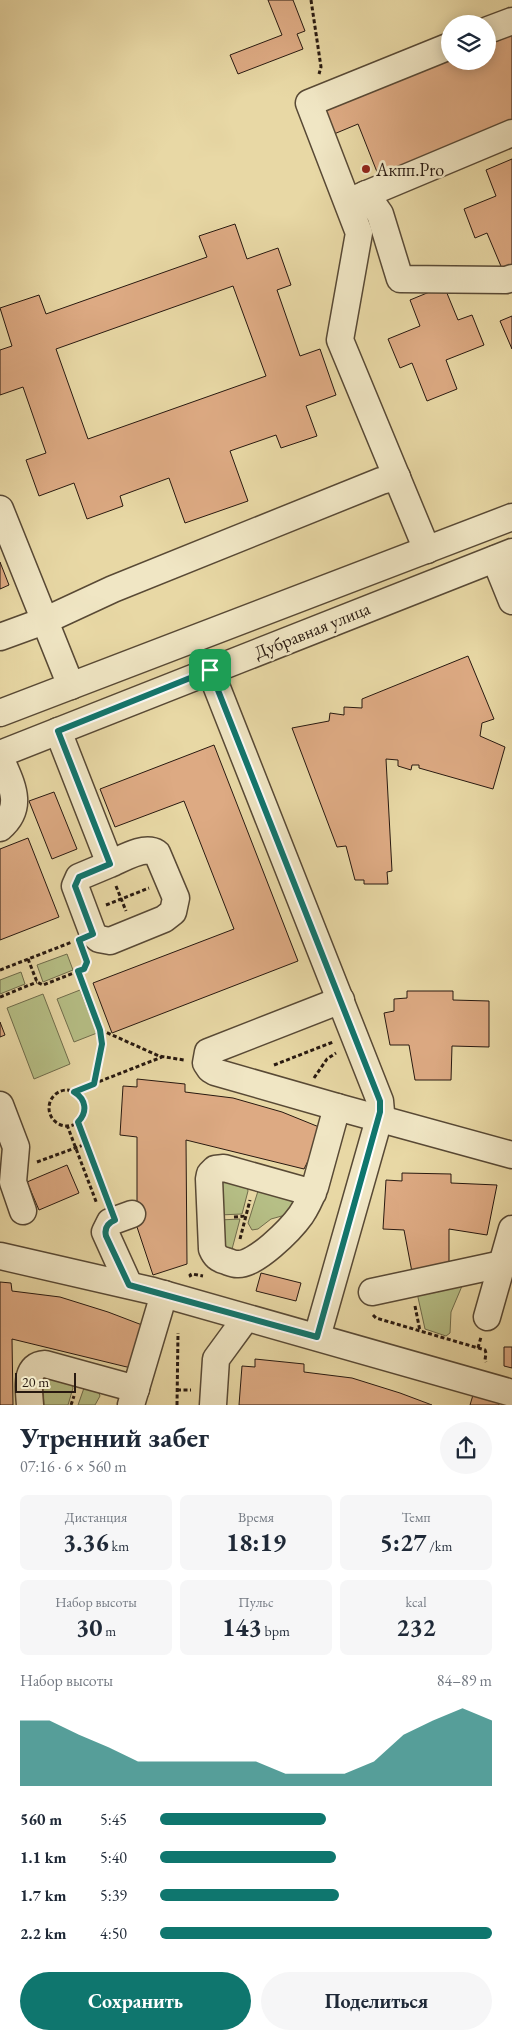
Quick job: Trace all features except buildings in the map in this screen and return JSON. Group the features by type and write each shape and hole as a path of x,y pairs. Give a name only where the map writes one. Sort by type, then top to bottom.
{"street":[{"path":"506,0 512,13"},
{"path":"496,27 512,20"},
{"path":"427,550 340,340 359,233 356,198 309,103 441,50"},
{"path":"356,198 512,133"},
{"path":"356,198 380,214 400,279 506,280 512,278"},
{"path":"0,637 44,621 113,589 381,481 396,477"},
{"path":"0,509 71,686"},
{"name":"Дубравная улица","path":"0,713 512,517"},
{"path":"504,555 512,601"},
{"name":"Дубравная улица","path":"0,755 210,670 504,555"},
{"path":"210,670 380,1101 379,1118 317,1337"},
{"path":"58,731 109,864"},
{"path":"0,755 13,790 15,802 11,816 0,828"},
{"path":"145,850 154,851 160,858 169,880 176,898 173,912 164,919 110,940 99,940 85,929 76,891 76,881 84,874 145,850"},
{"path":"341,1000 208,1052 206,1063 215,1072 512,1154"},
{"path":"0,1105 16,1147 13,1182 23,1211"},
{"path":"313,1194 219,1168 210,1174 212,1249 217,1258 233,1263 244,1263 252,1260 272,1245 300,1216 313,1194 337,1107"},
{"path":"117,1220 106,1236 129,1285"},
{"path":"487,1317 512,1228"},
{"path":"0,1256 171,1296 512,1392"},
{"path":"375,1291 502,1264"},
{"path":"30,1405 30,1374 35,1366 40,1364 45,1364 133,1397 171,1296"},
{"path":"213,1405 216,1361 246,1318"}],"path":[{"path":"309,103 321,67 311,0"},
{"path":"109,864 134,931"},
{"path":"0,970 28,959 85,929 121,899 169,880"},
{"path":"28,959 37,982 42,985 84,969 87,962 85,929"},
{"path":"78,971 100,1030 102,1044 94,1084"},
{"path":"0,997 37,982"},
{"path":"100,1030 164,1057 206,1063"},
{"path":"270,1066 357,1041"},
{"path":"314,1078 320,1066 333,1055 357,1041"},
{"path":"74,1092 164,1057"},
{"path":"64,1090 74,1092 82,1099 85,1108 81,1118 78,1122 67,1125 57,1122 50,1114 51,1099 64,1090"},
{"path":"78,1122 117,1220"},
{"path":"67,1125 75,1148 117,1220"},
{"path":"14,1166 31,1164 86,1144"},
{"path":"233,1263 256,1177"},
{"path":"375,1291 373,1311 376,1318 484,1350 486,1353"},
{"path":"171,1296 177,1405"}],"green space":[{"path":"67,954 73,970 43,982 37,965"},
{"path":"21,972 25,984 0,994 0,980"},
{"path":"80,990 97,1033 74,1042 57,999"},
{"path":"43,994 70,1064 34,1079 7,1008"},
{"path":"222,1180 247,1185 248,1191 242,1214 219,1215"},
{"path":"258,1191 292,1200 294,1205 289,1214 271,1219 258,1229 252,1230 248,1223"},
{"path":"240,1219 231,1253 223,1250 219,1220"},
{"path":"462,1286 451,1312 450,1333 446,1336 425,1329 417,1293"},
{"path":"48,1378 71,1383 73,1388 68,1405 44,1405 43,1384"},
{"path":"84,1388 98,1390 100,1396 95,1405 78,1405"}],"place":[{"name":"Акпп.Pro","path":"366,169"}],"route":[{"path":"210,670 227,709 380,1101 380,1112 317,1337 129,1285 106,1236 107,1225 115,1220 78,1122 84,1114 85,1108 79,1094 74,1092 94,1084 102,1035 78,971 86,967 87,962 79,940 93,934 75,886 79,877 110,864 58,731 210,670"}]}
